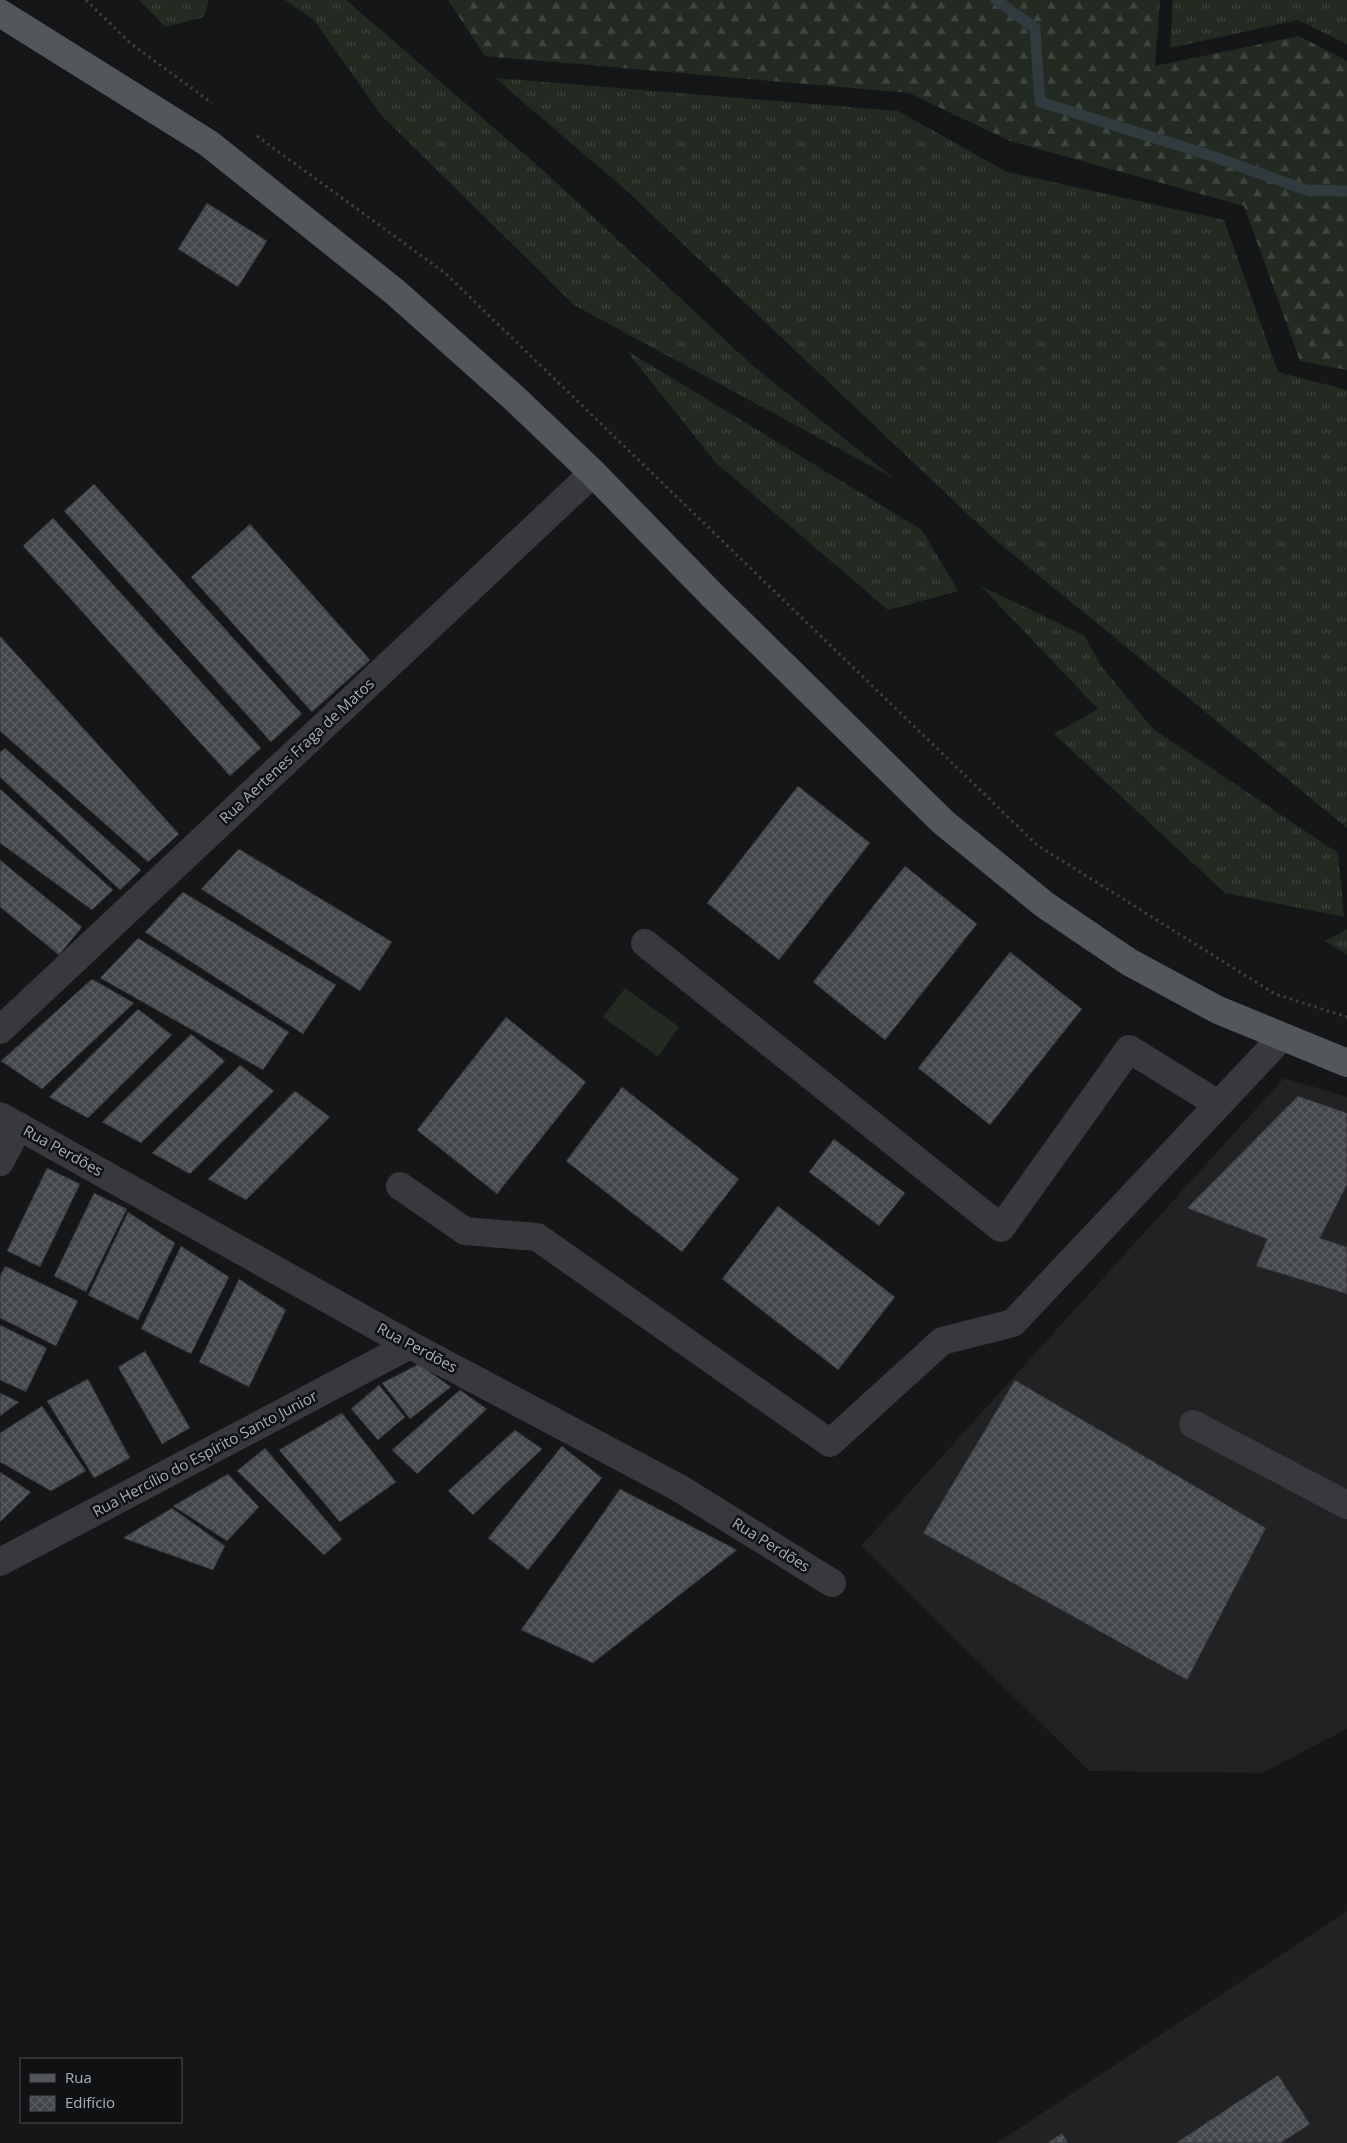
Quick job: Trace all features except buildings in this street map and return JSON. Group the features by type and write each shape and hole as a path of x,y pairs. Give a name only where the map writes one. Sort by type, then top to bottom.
{"main road":[{"path":"0,13 208,143 395,292 514,397 593,473 712,595 943,822 1044,905 1129,962 1218,1010 1347,1063"}],"street":[{"name":"Rua Aertenes Fraga de Matos","path":"0,1030 593,473"},
{"path":"645,942 1001,1228 1129,1049 1218,1104"},
{"path":"400,1186 466,1230 537,1237 830,1443 942,1341 1013,1323 1282,1036"},
{"path":"0,1162 9,1121"},
{"name":"Rua Perdões","path":"9,1121 410,1346 679,1488 832,1583"},
{"name":"Rua Hercílio do Espírito Santo Junior","path":"0,1562 410,1346"},
{"path":"1193,1424 1347,1505"}],"path":[{"path":"86,0 130,43 217,106"},
{"path":"256,135 445,274 1037,845 1275,994 1347,1017"}],"shaded area":[{"path":"1284,1078 1347,1097 1347,1729 1262,1773 1089,1771 861,1546"},
{"path":"1347,1911 1347,2143 997,2143"}],"green space":[{"path":"139,0 209,0 204,17 165,27"},
{"path":"285,0 346,0 545,172 753,366 895,479 574,305 381,115 314,20"},
{"path":"448,0 1160,0 1155,66 1299,36 1347,61 1347,370 1300,361 1244,206 1010,141 909,93 485,56"},
{"path":"1173,0 1347,0 1347,44 1298,20 1170,48"},
{"path":"495,78 898,111 1007,172 1224,220 1278,372 1347,390 1347,828 994,539 628,192"},
{"path":"626,350 922,530 958,591 888,610 716,463"},
{"path":"981,586 1085,636 1101,666 1153,729 1338,853 1344,917 1225,893 1054,734 1098,709"},
{"path":"1347,929 1347,955 1325,941"},
{"path":"625,988 679,1027 658,1057 603,1017"}],"waterway":[{"path":"996,0 1035,28 1040,102 1209,155 1306,190 1347,191"}]}
